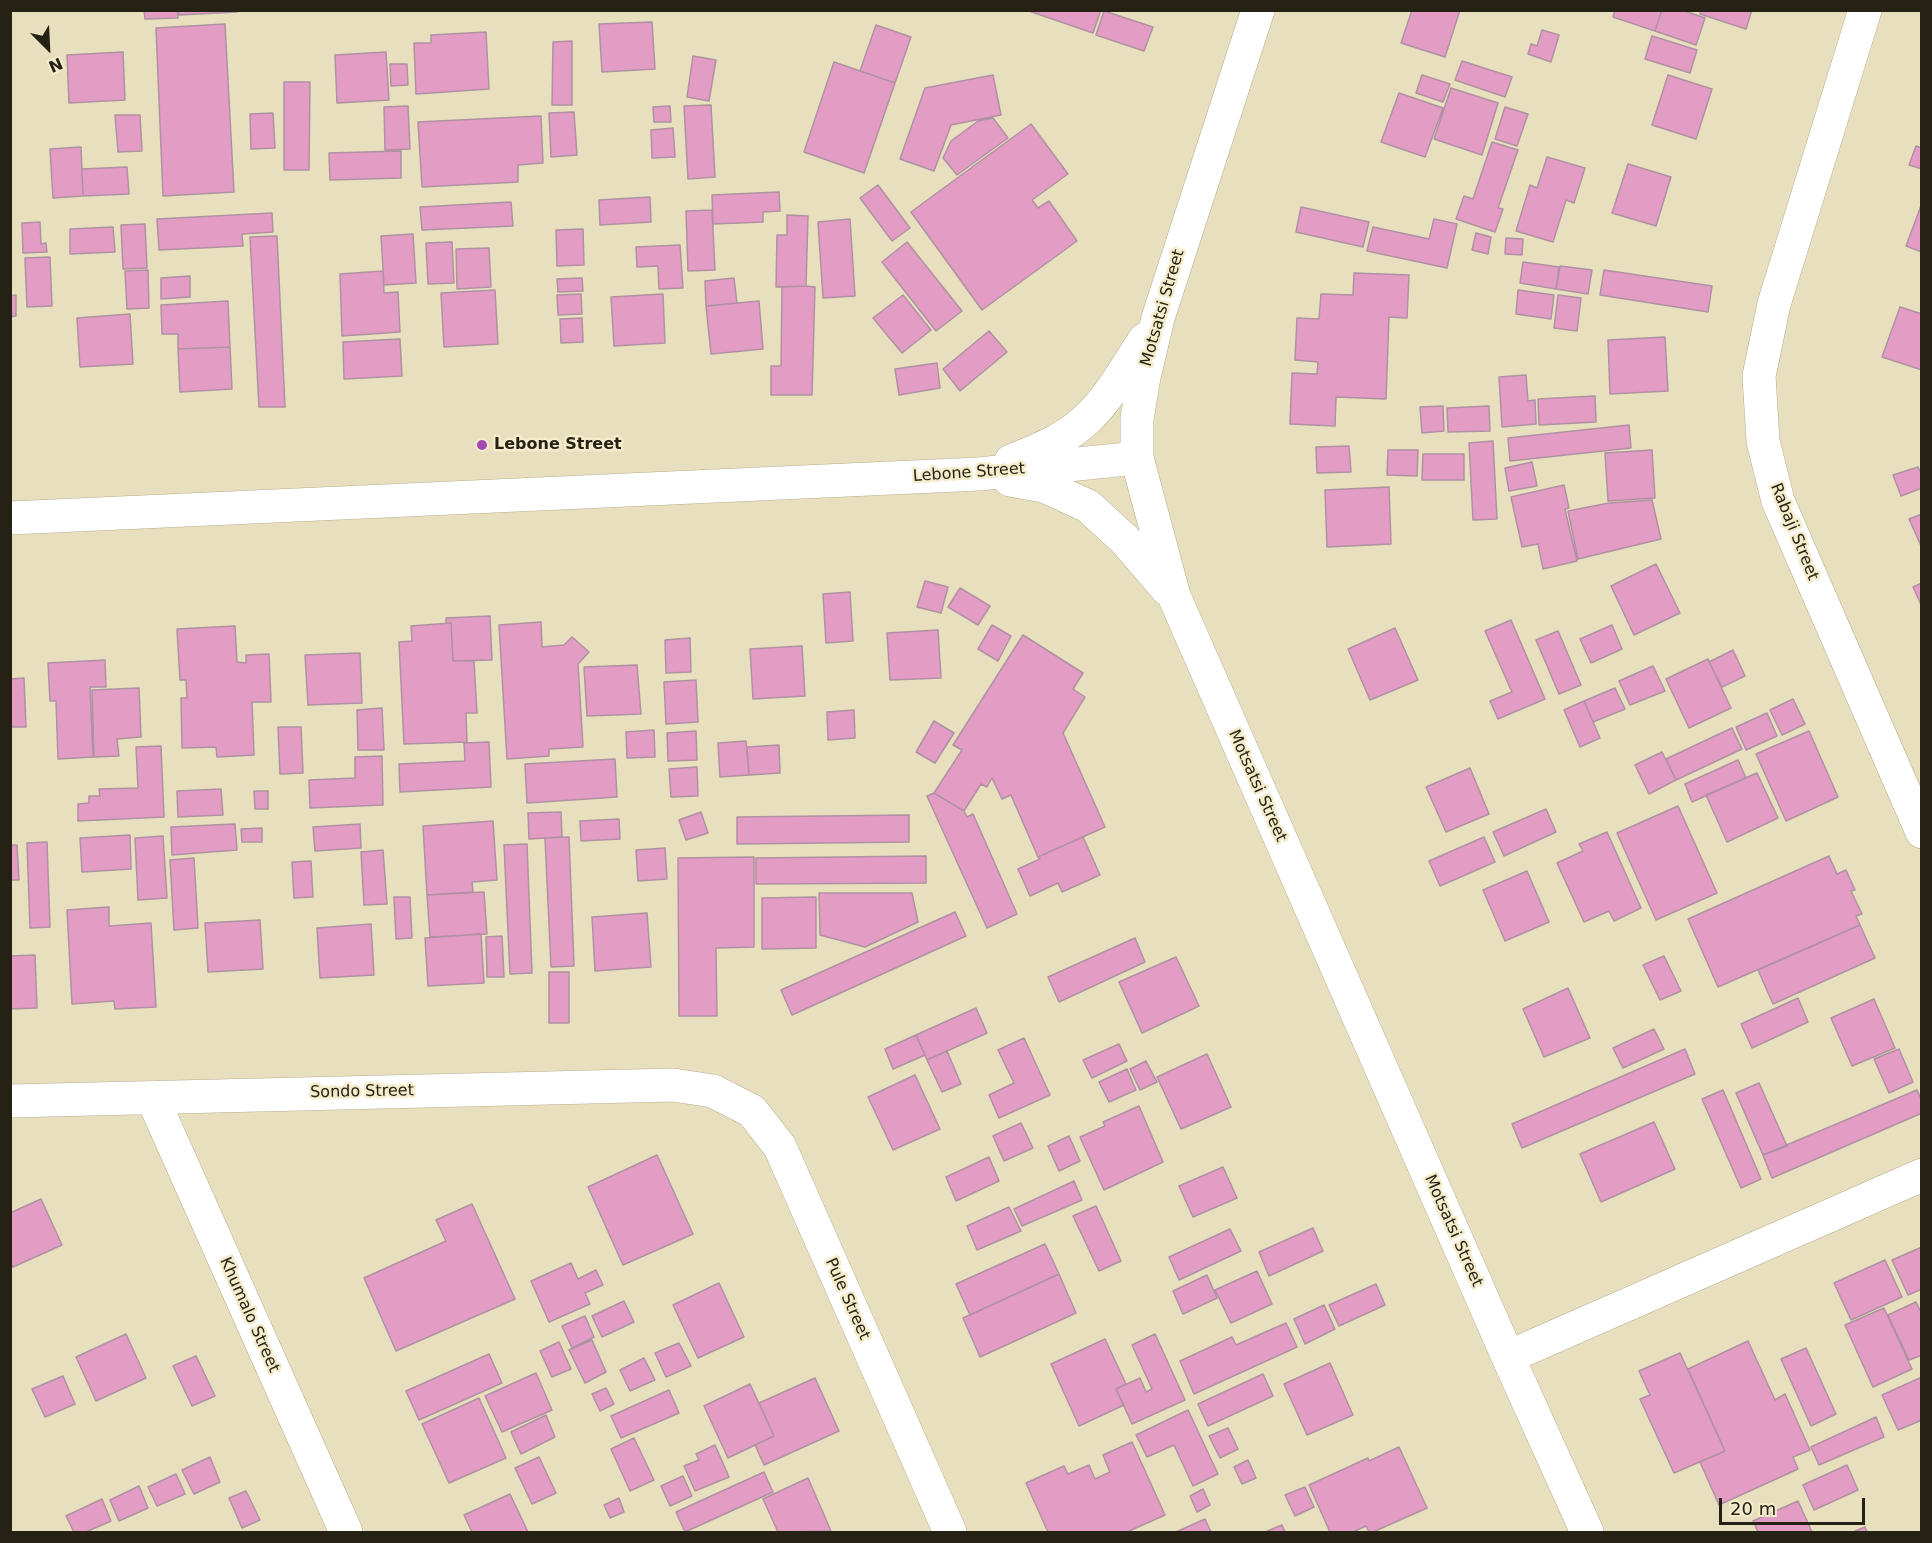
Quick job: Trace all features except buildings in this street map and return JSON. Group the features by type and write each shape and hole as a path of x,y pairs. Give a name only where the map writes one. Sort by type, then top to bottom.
{"street":[{"name":"Motsatsi Street","path":"1258,10 1158,318 1137,419 1137,458 1174,596 1587,1533"},
{"name":"Rabaji Street","path":"1865,10 1774,304 1759,376 1763,441 1778,501 1922,832"},
{"path":"979,474 1048,446 1087,419 1118,380 1158,318"},
{"name":"Lebone Street","path":"10,518 979,474 1137,458"},
{"path":"979,474 1044,486 1088,506 1125,540 1174,596"},
{"name":"Sondo Street","path":"10,1101 673,1085 713,1091"},
{"name":"Pule Street","path":"713,1091 752,1111 780,1147 950,1533"},
{"name":"Khumalo Street","path":"152,1097 346,1533"},
{"path":"1508,1357 1922,1175"}],"place":[{"name":"Lebone Street","path":"482,445"}]}
